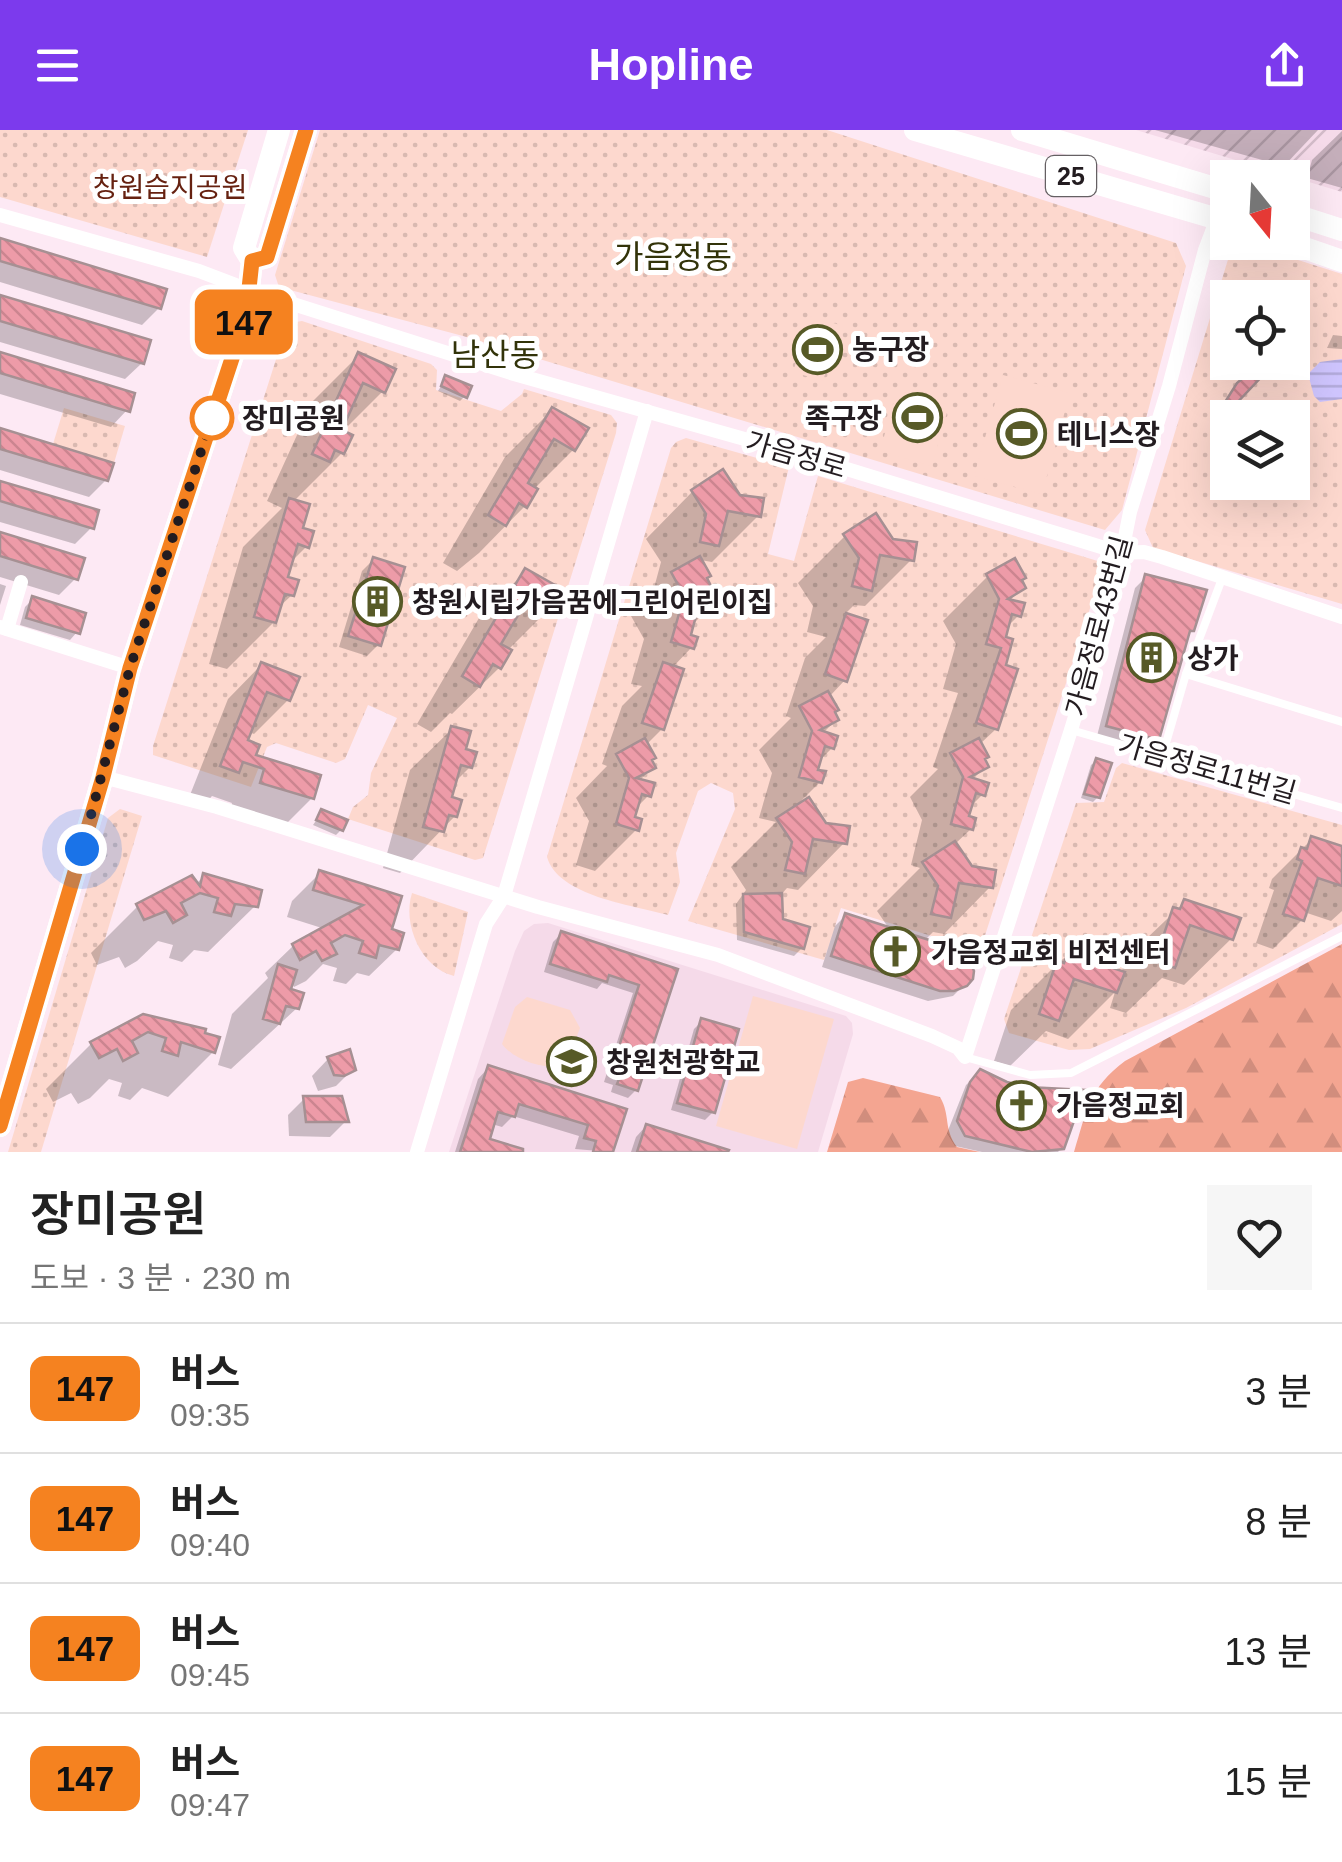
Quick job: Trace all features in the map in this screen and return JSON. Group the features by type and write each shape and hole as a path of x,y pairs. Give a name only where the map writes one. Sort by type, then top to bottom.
{"main road":[{"path":"0,1126 9,1063 103,777 130,668 246,316 252,261 244,248 279,130"},
{"path":"252,261 267,257 306,130"},
{"name":"25","path":"915,130 1210,216"},
{"name":"25","path":"1022,130 1210,187"},
{"path":"1310,220 1342,230"},
{"path":"1310,250 1342,261"}],"street":[{"name":"가음정로","path":"0,216 199,271 514,374 1120,554 1144,552 1342,616"},
{"name":"가음정로43번길","path":"965,1057 1071,730 1210,242"},
{"path":"417,1152 486,924 504,896 647,411"},
{"path":"21,582 3,628 130,668"},
{"path":"103,777 732,960 932,1036 958,1048 965,1057"}],"lane":[{"path":"1162,757 1186,674 1223,576"},
{"path":"1186,674 1342,722"},
{"name":"가음정로11번길","path":"1071,730 1342,808"},
{"path":"965,1057 1030,1075 1071,1073 1342,936"}],"shaded area":[{"path":"1136,130 1342,130 1342,192 1310,182 1310,160 1236,160"},
{"path":"1342,359 1342,399 1320,402 1314,396 1310,372 1320,362"},
{"path":"548,923 846,1016 852,1023 853,1034 818,1152 449,1152 515,951 524,931 534,924"}],"green space":[{"name":"창원습지공원","path":"0,130 248,130 207,257 0,197"},
{"path":"320,130 827,130 1176,243 1186,266 1122,510 1105,530 463,336 279,287 275,275"},
{"path":"1228,260 1298,260 1342,274 1342,604 1153,548 1145,530 1210,318 1210,380 1310,380 1310,280 1222,280"},
{"name":"농구장","path":"810,316 840,325 823,381 793,372"},
{"path":"302,321 431,364 437,370 436,390 501,411 524,389 611,415 617,423 483,858 475,860 348,819 353,807 368,795 371,773 397,718 368,705 345,759 336,763 276,743 267,747 251,787 153,755 286,328"},
{"name":"테니스장","path":"1003,375 1070,393 1042,494 974,476"},
{"name":"족구장","path":"897,390 949,405 932,466 880,451"},
{"path":"64,408 125,426 114,463 53,444"},
{"path":"686,438 789,467 768,554 794,561 818,476 1101,562 1103,568 980,951 841,908 824,960 688,921 735,809 733,793 711,783 698,791 676,853 680,882 668,915 598,897 565,881 554,870 547,857 671,448"},
{"path":"1122,763 1342,825 1342,924 1186,1008 1090,1049 1069,1050 1009,1033 1004,1019 1076,803 1104,802 1116,768"},
{"path":"120,809 142,816 41,1152 8,1152 108,818"},
{"path":"412,893 468,912 454,976 432,964 417,943 410,918"},
{"path":"1342,944 1342,1152 1074,1152 1096,1091 1125,1061"},
{"path":"753,996 834,1019 797,1149 716,1126"},
{"path":"527,997 570,1010 580,1028 565,1067 530,1063 502,1044 515,1007"},
{"path":"863,1078 940,1097 957,1147 980,1152 827,1152 848,1082"}],"building":[{"path":"0,238 167,289 161,309 0,261"},
{"path":"0,295 151,340 144,364 0,321"},
{"path":"0,352 135,393 130,412 0,373"},
{"path":"358,352 396,369 385,393 363,383 342,430 353,435 344,454 335,450 330,462 312,454"},
{"path":"445,375 472,386 467,398 441,386"},
{"path":"1258,380 1240,400 1226,400 1237,383"},
{"path":"552,407 589,428 575,451 554,439 528,483 538,489 527,508 519,503 506,526 488,515"},
{"path":"0,428 114,463 108,481 0,449"},
{"path":"723,469 740,495 764,498 761,517 728,511 719,546 700,542 706,514 691,490"},
{"path":"0,481 99,510 94,529 0,501"},
{"path":"289,498 310,504 303,528 314,531 309,548 298,544 288,577 299,580 294,596 285,594 276,623 254,617"},
{"path":"876,513 893,539 917,542 914,561 880,555 872,591 852,586 859,558 843,534"},
{"path":"0,532 85,558 78,580 0,556"},
{"path":"700,556 711,576 707,578 711,586 692,596 710,601 706,615 697,612 691,635 698,637 694,649 671,642 684,596 671,572"},
{"name":"창원시립가음꿈에그린어린이집","path":"373,557 405,567 381,646 348,636"},
{"path":"1015,558 1026,578 1022,580 1026,588 1008,599 1025,603 1021,617 1012,614 1006,637 1013,639 1006,665 1018,669 998,730 976,723 1001,648 986,644 999,599 986,574"},
{"path":"525,568 562,589 549,613 527,600 501,644 512,650 501,669 493,664 480,687 462,676"},
{"path":"1145,574 1207,590 1194,631 1190,631 1159,740 1106,726"},
{"path":"32,596 86,613 80,634 26,618"},
{"path":"846,613 868,620 847,682 825,674"},
{"path":"261,662 300,677 290,701 267,692 248,740 260,745 256,755 321,775 314,799 260,783 264,769 243,762 239,773 220,766"},
{"path":"663,662 684,669 664,730 642,723"},
{"path":"828,691 839,710 835,712 839,720 820,730 838,736 834,749 825,746 818,770 826,771 822,783 799,777 812,731 799,706"},
{"path":"451,726 471,731 466,749 477,752 472,768 461,765 452,797 462,800 457,817 449,815 444,832 423,827"},
{"path":"645,738 656,758 652,760 656,768 636,778 655,783 651,797 642,794 635,817 642,819 639,831 616,824 629,778 616,754"},
{"path":"979,738 989,757 985,759 989,767 970,777 989,783 985,796 976,793 969,816 976,818 973,830 951,824 963,777 950,753"},
{"path":"1096,758 1112,763 1100,798 1084,794"},
{"path":"809,797 826,823 850,826 847,844 813,839 805,874 785,870 792,842 776,818"},
{"path":"321,809 348,820 343,831 316,820"},
{"path":"1311,836 1342,846 1342,886 1318,878 1304,921 1283,914 1302,861 1297,859 1301,847 1307,849"},
{"path":"955,841 972,866 996,870 993,888 959,883 951,918 931,914 938,886 922,862"},
{"path":"319,870 402,896 392,929 404,933 399,950 379,945 376,958 359,953 363,941 345,935 331,943 337,954 322,961 316,951 300,960 292,944 363,905 313,890"},
{"path":"203,873 262,890 258,907 235,904 231,916 214,912 218,898 200,893 181,903 187,915 173,923 166,911 144,920 136,904 192,875 200,886"},
{"path":"782,893 783,919 810,927 804,949 744,932 743,894"},
{"path":"1184,899 1241,918 1233,940 1190,925 1175,968 1155,961 1173,907 1180,909"},
{"name":"가음정교회 비전센터","path":"845,913 954,948 968,958 973,979 954,991 940,991 831,956"},
{"path":"561,931 678,969 638,1091 617,1084 620,1077 610,1074 639,985 609,975 607,982 550,964"},
{"path":"1068,953 1125,972 1117,993 1074,979 1059,1021 1039,1014 1057,960 1064,963"},
{"path":"278,964 297,970 291,989 304,993 299,1009 286,1006 280,1024 263,1019"},
{"path":"143,1014 206,1029 205,1033 220,1037 215,1053 181,1042 178,1056 162,1051 166,1038 148,1032 132,1041 138,1053 123,1061 117,1049 99,1058 90,1042"},
{"path":"701,1018 739,1029 715,1113 677,1103"},
{"path":"350,1049 356,1070 344,1076 334,1075 327,1057"},
{"path":"488,1065 627,1109 613,1152 593,1152 596,1141 584,1138 588,1125 519,1104 515,1117 498,1112 490,1139 523,1152 460,1152"},
{"name":"가음정교회","path":"980,1069 1027,1087 1085,1090 1064,1149 1032,1152 965,1136 957,1121 970,1082"},
{"path":"303,1096 342,1096 349,1122 306,1122"},
{"path":"646,1124 729,1150 637,1152"}],"bus line":[{"name":"147","path":"0,1126 103,777 130,668 246,316 252,261 267,257 306,130"}],"place":[{"name":"농구장","path":"817,349"},
{"name":"장미공원","path":"212,418"},
{"name":"족구장","path":"917,418"},
{"name":"테니스장","path":"1022,434"},
{"name":"창원시립가음꿈에그린어린이집","path":"377,602"},
{"name":"상가","path":"1152,658"},
{"name":"가음정교회 비전센터","path":"896,952"},
{"name":"창원천광학교","path":"571,1062"},
{"name":"가음정교회","path":"1021,1105"}],"district":[{"name":"가음정동","path":"673,257"},
{"name":"남산동","path":"495,355"}],"route":[{"path":"82,849 130,668 212,418"}]}
